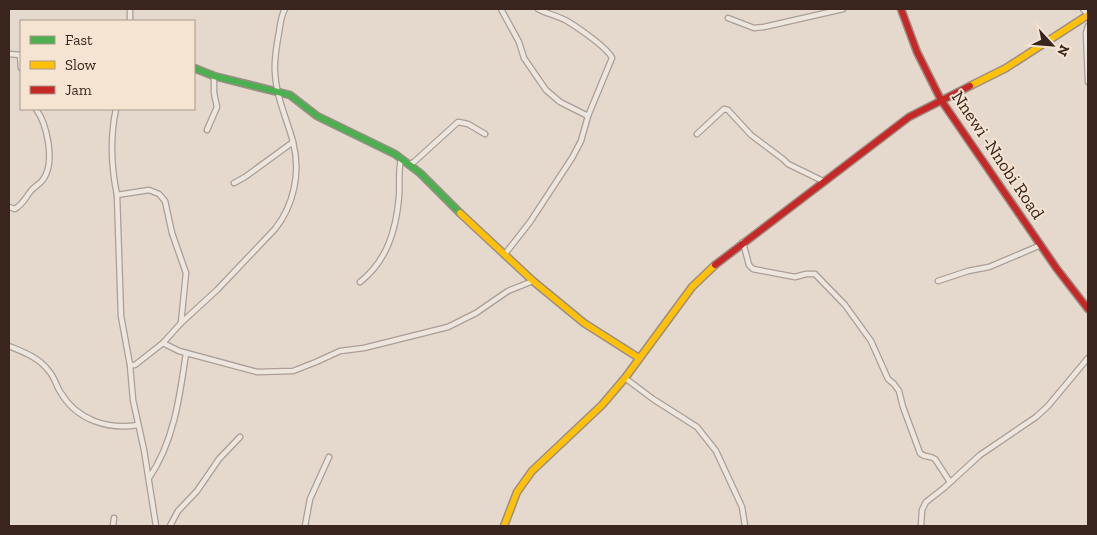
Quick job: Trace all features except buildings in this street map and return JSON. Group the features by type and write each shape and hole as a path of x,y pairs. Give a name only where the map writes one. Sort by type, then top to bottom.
{"street":[{"path":"130,365 135,365 163,343 181,323 218,290 283,219 295,182 296,156 281,109 274,73 281,23 285,9"},
{"path":"501,9 524,58 546,90 560,102 588,116"},
{"path":"505,254 530,222 581,141 588,116 611,61 611,56 568,22 538,9"},
{"path":"728,18 754,28 843,9"},
{"name":"Nnewi -Nnobi Road","path":"901,9 917,52 942,100 1041,245 1088,308"},
{"path":"504,526 517,492 532,470 602,404 625,378 692,287 722,259 910,117 928,106 1006,68 1088,15 1083,9"},
{"path":"1088,26 1086,33 1088,82"},
{"path":"9,54 20,55"},
{"path":"195,68 214,76 290,95 317,116 377,145 409,164 533,281 584,323 639,358"},
{"path":"207,130 217,107 214,93 214,76"},
{"path":"697,134 717,114 724,109 728,110 750,135 788,164 823,181"},
{"path":"9,207 15,209 22,204 46,174 49,155 47,135 36,110"},
{"path":"116,110 112,147 113,176 117,194 121,316 130,365 133,400 144,450 156,526"},
{"path":"409,164 414,162 458,122 468,124 485,134"},
{"path":"234,183 293,142"},
{"path":"360,282 369,275 388,247 398,206 401,159"},
{"path":"117,194 149,190 159,194 165,201 172,234 186,273 181,323"},
{"path":"743,242 749,264 753,269 794,277 815,274 845,305 871,341 888,379 900,391 903,407 920,453 924,457 935,459 944,476 950,482"},
{"path":"938,281 968,271 989,267 1041,245"},
{"path":"163,343 173,349 257,372 293,371 340,351 371,347 448,326 476,313 508,291 533,281"},
{"path":"9,346 32,356 48,369 67,403 82,414 106,426 138,425"},
{"path":"149,478 161,460 178,408 186,353"},
{"path":"921,526 923,505 980,455 1036,417 1048,406 1088,358"},
{"path":"625,378 653,399 697,427 716,451 742,507 745,526"},
{"path":"170,526 178,511 197,491 219,459 240,437"},
{"path":"305,526 310,499 329,457"},
{"path":"113,526 114,518"}],"traffic: fast":[{"path":"195,68 214,76 290,95 317,116 395,154 420,173 460,213"}],"traffic: slow":[{"path":"970,86 1006,68 1088,15"},
{"path":"460,213 533,281 584,323 639,358"},
{"path":"504,526 517,492 532,471 602,405 625,378 692,287 715,265"}],"traffic: jam":[{"path":"901,9 917,52 941,100 1057,269 1088,309"},
{"path":"715,265 909,117 970,86"}]}
